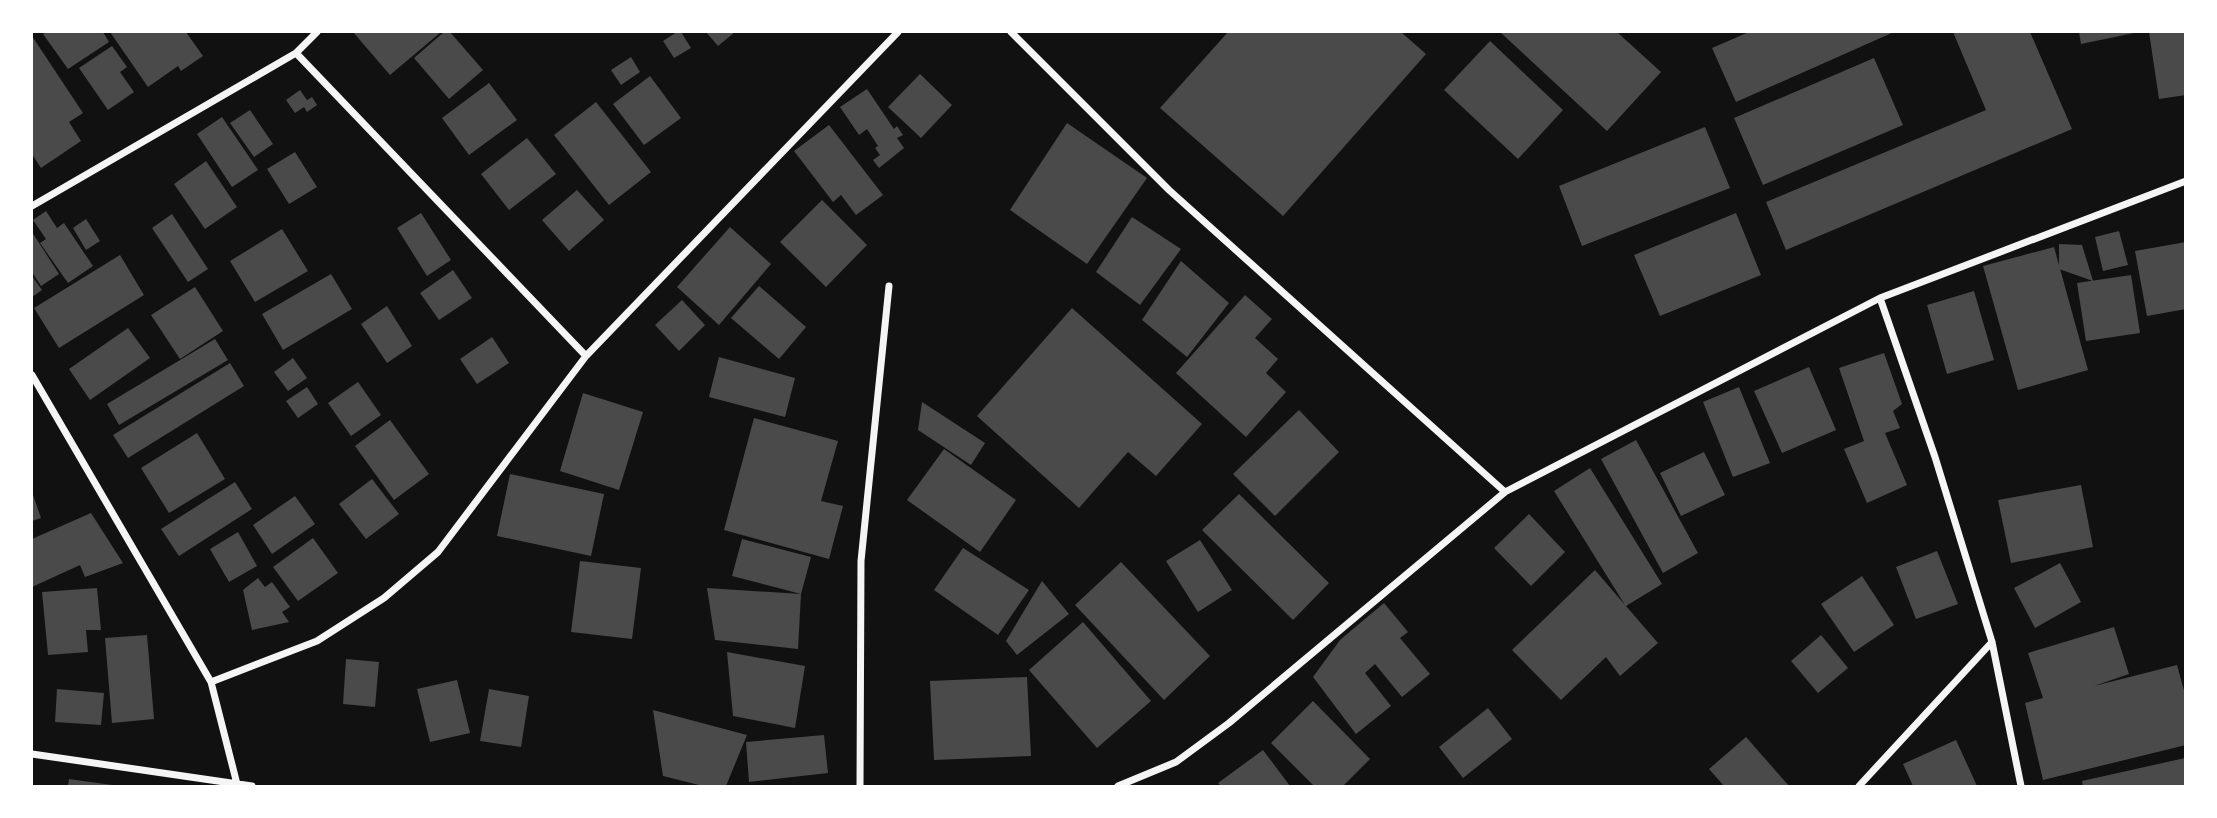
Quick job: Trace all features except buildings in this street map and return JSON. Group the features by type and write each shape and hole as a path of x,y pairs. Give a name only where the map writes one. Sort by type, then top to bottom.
{"street":[{"path":"32,205 296,53 317,32"},
{"path":"211,682 317,641 384,598 438,552 586,356 898,32"},
{"path":"1011,32 1170,190 1505,492"},
{"path":"296,53 586,356"},
{"path":"1118,786 1176,762 1229,723 1505,492 1880,298 2186,181"},
{"path":"860,786 861,561 889,286"},
{"path":"1880,298 1935,457 1992,642 2021,786"},
{"path":"32,375 211,682 237,784"},
{"path":"1859,786 1992,642"},
{"path":"32,754 252,786"}]}
